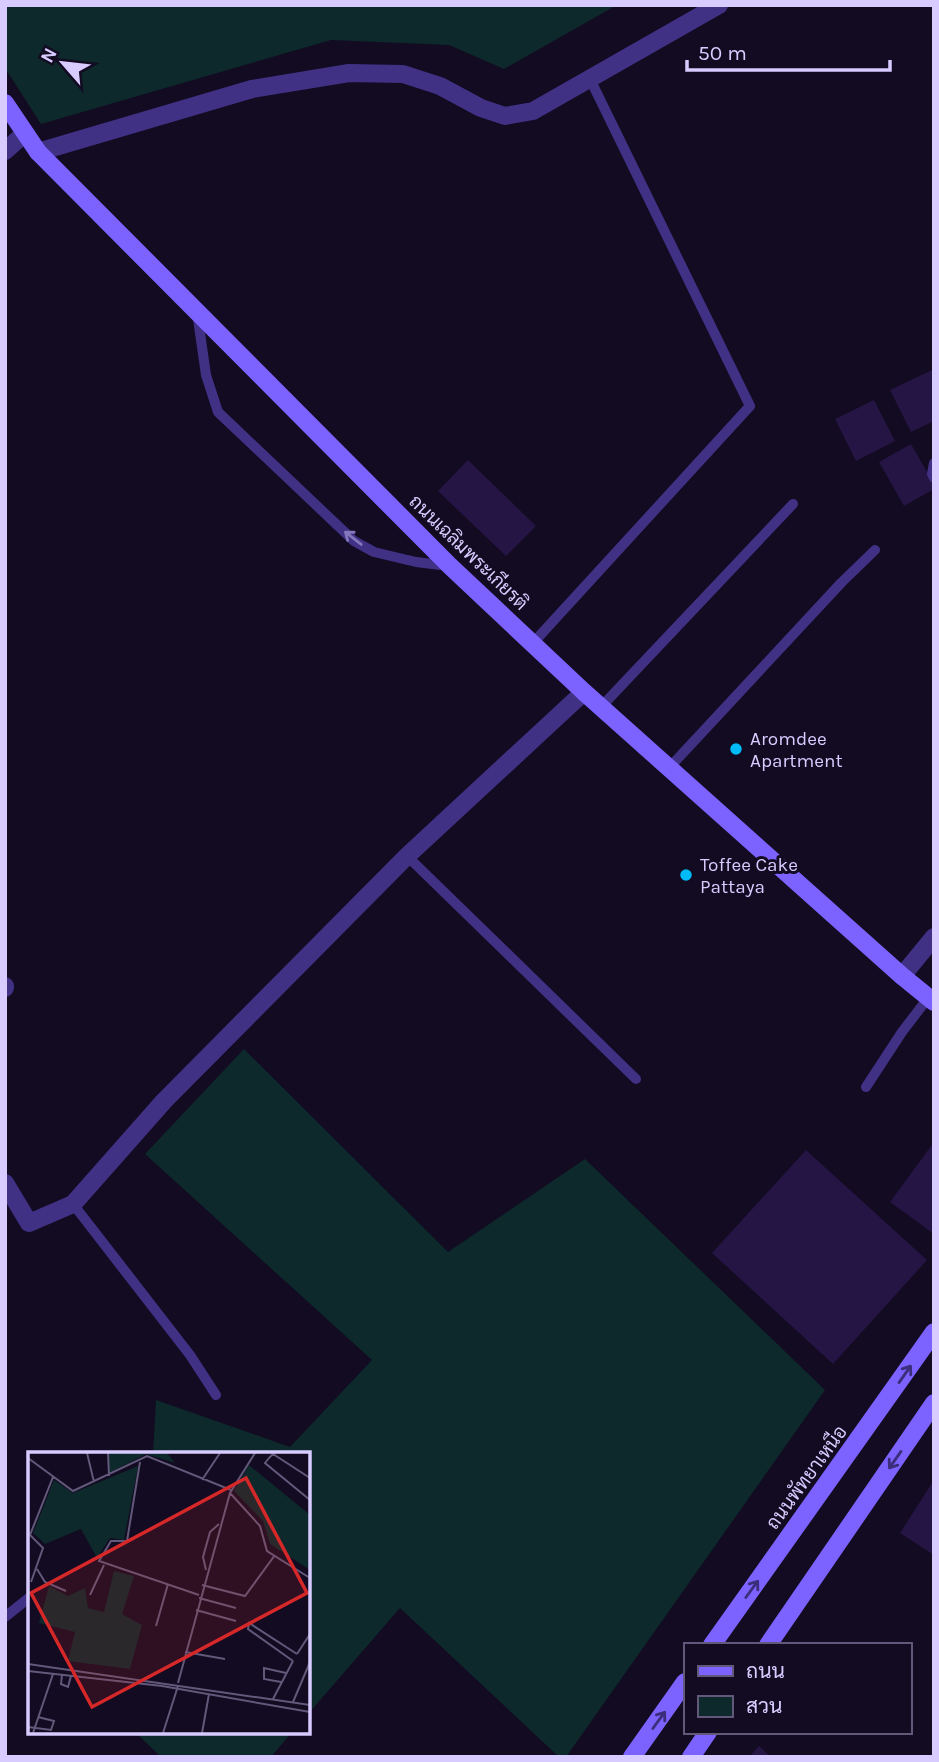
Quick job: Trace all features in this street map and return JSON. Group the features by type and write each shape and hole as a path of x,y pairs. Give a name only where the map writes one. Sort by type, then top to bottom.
{"street":[{"path":"38,152 252,89 349,73 403,74 440,86 481,108 505,116 533,111 719,5"},
{"name":"ถนนเฉลิมพระเกียรติ","path":"5,103 38,152 450,566 584,692 931,1000"},
{"path":"5,151 24,133"},
{"path":"5,1184 29,1223 73,1204 164,1101 407,856 584,692"},
{"path":"902,976 934,937"},
{"name":"ถนนพัทยาเหนือ","path":"713,1643 934,1332"},
{"path":"769,1643 934,1403"},
{"path":"632,1757 684,1683"},
{"path":"691,1757 707,1734"}],"lane":[{"path":"533,643 750,406 590,79"},
{"path":"197,312 206,375 218,412 354,541 384,554 416,562 450,566"},
{"path":"934,463 934,478"},
{"path":"601,707 793,504"},
{"path":"669,768 875,550"},
{"path":"407,856 636,1079"},
{"path":"866,1087 902,1032 931,1000"},
{"path":"73,1204 190,1354 216,1395"},
{"path":"5,1617 28,1599"}],"green space":[{"path":"5,5 617,5 504,69 449,45 331,40 41,124 5,68"},
{"path":"244,1049 448,1252 585,1159 825,1390 566,1757 559,1757 400,1608 310,1712 310,1452 153,1452 156,1400 290,1447 372,1360 145,1154"},
{"path":"137,1734 290,1734 271,1757 161,1757"}],"building":[{"path":"934,369 934,421 911,432 890,390"},
{"path":"874,400 895,441 856,461 835,419"},
{"path":"911,444 934,484 934,489 904,506 879,462"},
{"path":"468,460 536,526 506,556 438,491"},
{"path":"934,1142 934,1234 890,1202"},
{"path":"806,1150 927,1260 833,1364 712,1253"},
{"path":"934,1480 934,1555 900,1533"},
{"path":"759,1746 771,1757 749,1757"}],"place":[{"name":"Aromdee Apartment","path":"736,749"},
{"name":"Toffee Cake Pattaya","path":"686,875"}]}
